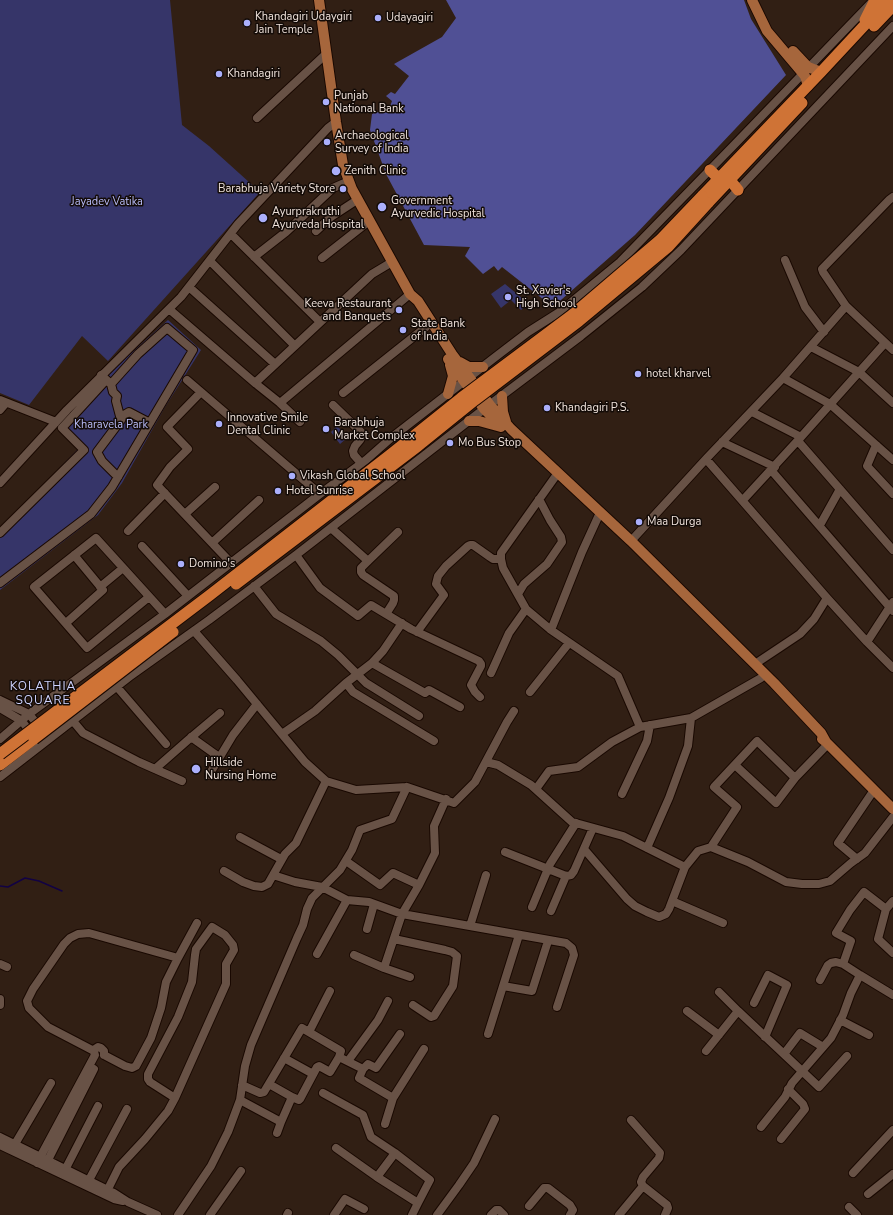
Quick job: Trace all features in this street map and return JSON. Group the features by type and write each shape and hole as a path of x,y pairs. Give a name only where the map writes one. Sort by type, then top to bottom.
{"highway":[{"path":"860,31 874,0"},
{"path":"0,765 298,536 418,446 475,400 579,321 668,247 705,199 718,179 808,86 888,0"},
{"path":"0,754 210,595 461,398 572,315 660,240 705,199 730,180 893,6"},
{"path":"710,170 718,179"},
{"path":"730,180 738,190"}],"main road":[{"path":"319,0 343,165 352,189 410,294 418,301 452,354 452,376 448,394"},
{"path":"752,0 767,31 806,70 821,72"},
{"path":"759,0 772,28 806,70 805,76 808,86"},
{"path":"410,294 411,303 426,327 487,407 545,464 631,541 817,736 827,743 893,810"},
{"path":"453,362 469,368 483,367"},
{"path":"502,396 505,425"},
{"path":"469,421 505,425"},
{"path":"545,464 555,477 732,646 755,664 821,732 827,743"}],"street":[{"path":"0,739 29,714 165,614 361,463 399,431 467,380 509,346 558,313 620,262 874,0"},
{"path":"0,777 117,687 296,555 581,336 642,287 681,250 893,26"},
{"path":"257,118 326,54"},
{"path":"0,533 84,450 62,428 189,287 230,234 328,128 336,122"},
{"path":"254,257 286,232 333,188 349,181"},
{"path":"893,197 822,269 846,306 893,350"},
{"path":"316,231 331,217 358,200"},
{"path":"322,258 369,221"},
{"path":"230,234 320,322"},
{"path":"785,260 805,307 824,332"},
{"path":"210,261 295,346"},
{"path":"255,383 372,274 392,262"},
{"path":"189,287 275,364"},
{"path":"280,403 410,294"},
{"path":"631,541 706,459 752,412 846,306"},
{"path":"169,310 280,403 300,422"},
{"path":"343,394 426,327"},
{"path":"0,483 56,422 167,328 192,350 112,487 91,514 0,584"},
{"path":"743,500 800,439 885,343"},
{"path":"509,346 507,362 514,372 520,374 532,373"},
{"path":"811,347 859,372 893,403"},
{"path":"783,378 830,404 893,460"},
{"path":"106,380 117,396 116,401 121,420"},
{"path":"187,380 320,494"},
{"path":"201,392 167,427 188,449 170,467 157,485 231,563"},
{"path":"0,410 3,401 56,422"},
{"path":"334,405 363,434 353,451 354,455 361,463"},
{"path":"118,477 102,461 97,452 124,415 129,412 150,423"},
{"path":"752,412 800,439 840,489 893,550"},
{"path":"399,431 415,432 421,436 424,444 423,457"},
{"path":"722,442 773,468 820,526 892,606 867,642"},
{"path":"876,445 867,466 893,494"},
{"path":"706,459 827,598 893,668"},
{"path":"555,477 501,553 503,568 526,609 551,630 618,676 640,727"},
{"path":"185,514 215,487"},
{"path":"820,526 840,489"},
{"path":"128,531 166,493"},
{"path":"212,543 259,500"},
{"path":"518,594 524,584 547,564 562,542 561,537 539,500"},
{"path":"551,630 598,517"},
{"path":"331,528 368,561"},
{"path":"386,614 394,600 394,596 363,575 361,572 362,568 368,561 398,532"},
{"path":"149,597 87,648 34,587 96,538 165,614"},
{"path":"417,632 444,595 436,584 438,576 446,566 468,546 473,545 493,559 501,559"},
{"path":"142,546 188,596"},
{"path":"66,623 103,590 74,555"},
{"path":"296,555 320,588 358,616 371,605 417,632 479,661 481,666 471,685 480,697"},
{"path":"100,587 123,568"},
{"path":"254,586 276,614 321,641 338,655 366,683 419,716"},
{"path":"755,664 800,634 814,619 827,598"},
{"path":"491,673 509,633 526,609"},
{"path":"282,734 315,711 346,683 372,663 383,651 402,623"},
{"path":"194,631 305,762 326,781 356,790 407,787 454,803 475,782 514,711"},
{"path":"530,692 569,643"},
{"path":"372,663 425,693 429,690 460,707"},
{"path":"536,789 549,771 578,767 612,742 640,727 691,718 761,678"},
{"path":"346,683 353,692 434,741"},
{"path":"117,687 166,744"},
{"path":"0,700 29,714 49,740"},
{"path":"209,775 233,735 257,704"},
{"path":"0,708 22,721 40,747"},
{"path":"155,769 220,713"},
{"path":"647,848 669,798 688,746 691,718"},
{"path":"73,721 83,733 182,781"},
{"path":"622,794 647,741 650,725"},
{"path":"191,737 220,757"},
{"path":"712,847 737,808 714,787 757,741 795,778"},
{"path":"735,765 776,803 795,778 827,743"},
{"path":"486,762 498,765 536,789 572,822 623,836 685,867"},
{"path":"224,871 254,886 262,887 268,884 281,859 296,843 326,781"},
{"path":"178,1215 212,1166 228,1132 240,1100 245,1066 251,1045 303,925 309,904 316,893 340,870 360,830 392,819 407,787"},
{"path":"857,859 838,843 874,790"},
{"path":"384,968 402,914 435,853 434,826 446,800"},
{"path":"584,849 627,899 635,906 659,917 666,914 669,909 685,867 698,851 712,847 748,862 786,882 818,884 830,881 865,853 893,810"},
{"path":"532,907 550,864 576,823"},
{"path":"505,852 566,876 571,875 593,828"},
{"path":"240,837 281,859"},
{"path":"346,860 380,885 393,872 419,885"},
{"path":"273,875 322,888 347,900 369,902 402,914 566,943 572,948 574,955 556,1007"},
{"path":"470,926 486,875"},
{"path":"551,911 566,876"},
{"path":"843,964 851,941 836,933 850,910 864,892 886,909"},
{"path":"317,954 347,900"},
{"path":"672,901 723,923"},
{"path":"893,901 886,909 878,939 893,953"},
{"path":"367,929 374,904"},
{"path":"178,958 89,933 78,934 70,938 64,944 27,1002 29,1008 48,1027 98,1055 132,1068 136,1066 151,1038 161,1008 166,982 197,923"},
{"path":"108,1189 119,1167 168,1111 175,1098 190,1066 226,984 226,964 234,950 233,945 225,935 212,927 196,949 194,955 192,982 178,1017 148,1074 148,1079 150,1082 175,1098"},
{"path":"488,1034 519,934"},
{"path":"394,939 446,950 457,956 453,986 434,1016 431,1017 413,1005"},
{"path":"503,986 532,991 548,941"},
{"path":"354,955 384,968 410,976"},
{"path":"820,980 828,965 836,962 843,964 893,995"},
{"path":"761,1127 785,1097 788,1089 802,1070 831,1038 860,974"},
{"path":"754,1003 768,975 787,985 765,1036"},
{"path":"309,1032 330,991"},
{"path":"719,992 822,1089 847,1056"},
{"path":"0,999 0,1005"},
{"path":"348,1061 378,1020 388,1001"},
{"path":"687,1011 719,1034"},
{"path":"706,1051 738,1011"},
{"path":"840,1020 869,1035"},
{"path":"242,1085 262,1093 265,1091 269,1084 284,1058 301,1028 341,1051 330,1072 318,1066 312,1074 300,1100 269,1084"},
{"path":"784,1054 800,1033 823,1047"},
{"path":"393,1098 359,1078 367,1064 376,1068 400,1034"},
{"path":"385,1124 393,1098 424,1049"},
{"path":"38,1159 98,1055"},
{"path":"339,1057 364,1069"},
{"path":"284,1058 312,1074"},
{"path":"47,1163 88,1074"},
{"path":"15,1144 51,1083"},
{"path":"781,1139 805,1109 803,1104 788,1089"},
{"path":"323,1093 363,1115 371,1137 395,1153 430,1180 412,1215"},
{"path":"277,1133 292,1097"},
{"path":"240,1100 281,1122"},
{"path":"66,1168 98,1106"},
{"path":"90,1180 127,1109"},
{"path":"437,1215 474,1163 495,1119"},
{"path":"632,1120 660,1153 659,1158 641,1182 643,1186 667,1205 668,1208 665,1215"},
{"path":"853,1173 893,1130"},
{"path":"0,1137 15,1144 38,1159"},
{"path":"0,1145 47,1163 114,1199 128,1202"},
{"path":"336,1148 377,1177 418,1203"},
{"path":"377,1177 395,1153"},
{"path":"47,1163 66,1168 108,1189 128,1202 157,1215"},
{"path":"210,1215 241,1171"},
{"path":"868,1194 893,1174"},
{"path":"619,1215 643,1186"},
{"path":"529,1206 544,1188 548,1188 570,1205 573,1210 570,1215"},
{"path":"334,1215 345,1199 364,1209"},
{"path":"849,1207 857,1215"},
{"path":"492,1215 496,1210 499,1210 504,1215"}],"green space":[{"name":"Jayadev Vatika","path":"0,0 170,0 182,125 209,146 260,192 108,361 82,336 29,405 0,393"},
{"path":"505,284 529,304 521,310 511,300 501,308 491,294"},
{"name":"Kharavela Park","path":"168,320 201,350 165,407 122,483 98,515 0,590 0,529 79,448 58,429 102,379"},
{"path":"337,426 348,437 340,444 331,432"}],"shaded area":[{"path":"446,0 744,0 751,19 786,75 635,235 553,307 502,267 498,271 494,266 483,274 465,256 470,247 424,245 386,174 370,130 372,114 389,109 392,101 386,96 391,92 395,94 409,76 394,64 442,37 456,18"}],"waterway":[{"path":"0,886 8,887 25,878 39,881 62,891"}],"place":[{"name":"Udayagiri","path":"378,18"},
{"name":"Khandagiri Udaygiri Jain Temple","path":"247,23"},
{"name":"Khandagiri","path":"219,74"},
{"name":"Punjab National Bank","path":"326,102"},
{"name":"Archaeological Survey of India","path":"327,142"},
{"name":"Zenith Clinic","path":"336,171"},
{"name":"Barabhuja Variety Store","path":"343,189"},
{"name":"Government Ayurvedic Hospital","path":"382,207"},
{"name":"Ayurprakruthi Ayurveda Hospital","path":"263,218"},
{"name":"St. Xavier's High School","path":"508,297"},
{"name":"Keeva Restaurant and Banquets","path":"399,310"},
{"name":"State Bank of India","path":"403,330"},
{"name":"hotel kharvel","path":"638,374"},
{"name":"Khandagiri P.S.","path":"547,408"},
{"name":"Innovative Smile Dental Clinic","path":"219,424"},
{"name":"Barabhuja Market Complex","path":"326,429"},
{"name":"Mo Bus Stop","path":"450,443"},
{"name":"Vikash Global School","path":"292,476"},
{"name":"Hotel Sunrise","path":"278,491"},
{"name":"Maa Durga","path":"639,522"},
{"name":"Domino's","path":"181,564"},
{"name":"Hillside Nursing Home","path":"196,769"}],"district":[{"name":"KOLATHIA SQUARE","path":"43,694"}]}
